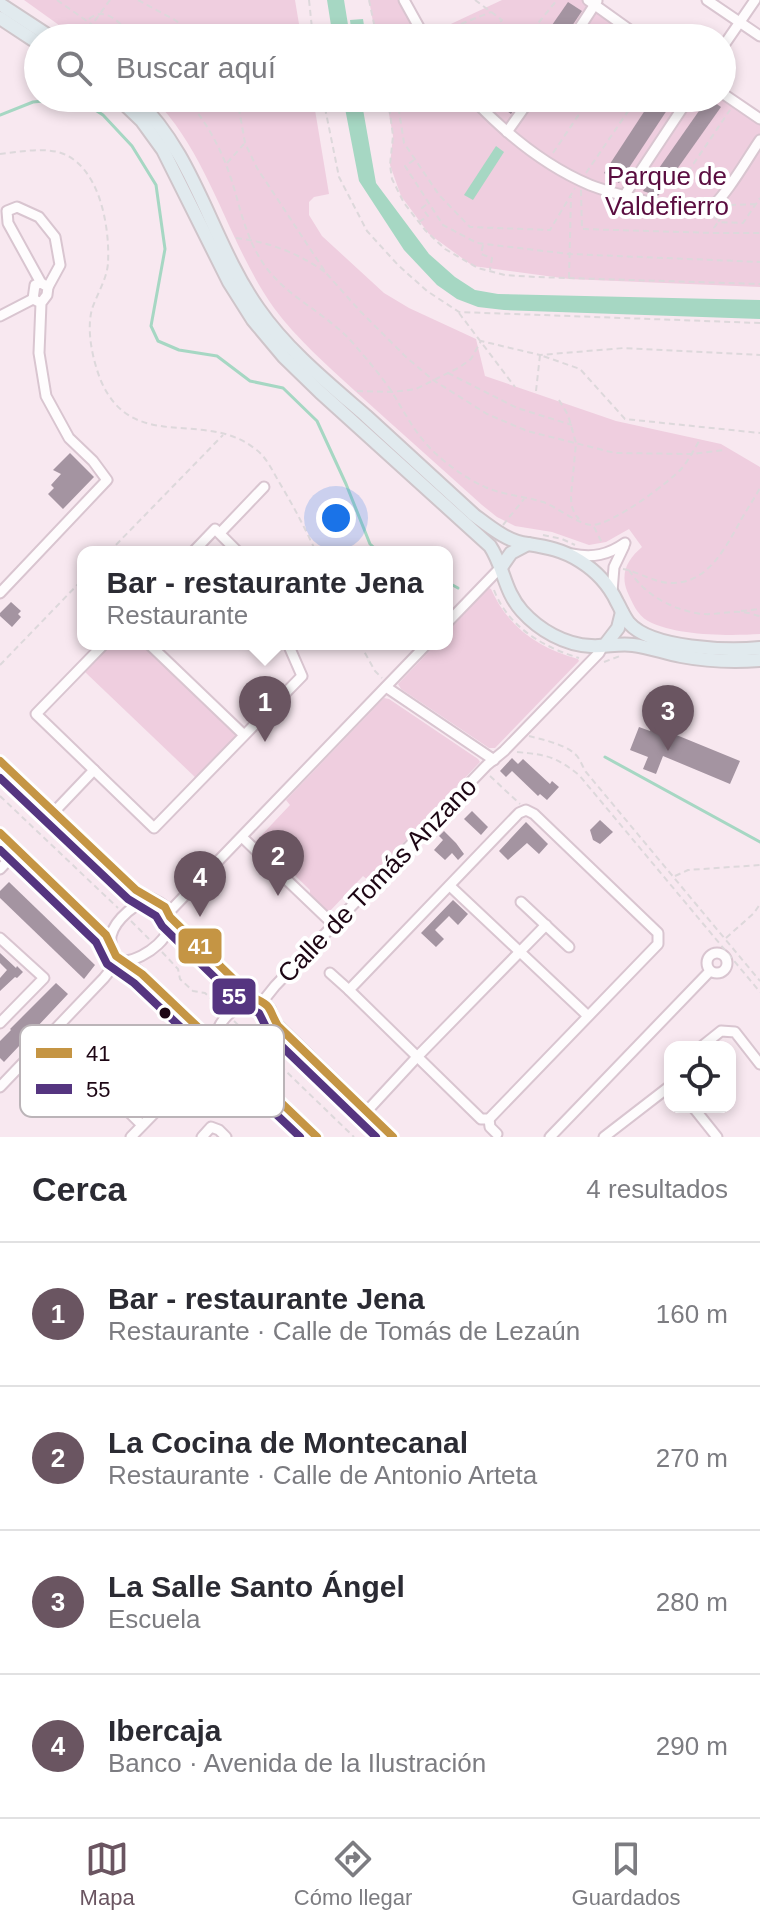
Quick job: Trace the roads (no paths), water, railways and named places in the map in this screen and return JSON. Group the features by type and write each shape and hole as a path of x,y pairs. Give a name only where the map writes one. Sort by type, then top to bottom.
{"main road":[{"path":"0,4 31,24"},
{"path":"0,18 24,34"},
{"path":"133,112 163,150 229,282 269,341 320,392 490,546 502,566 502,576 513,599 539,626 579,645 634,645 682,657 760,660"},
{"path":"148,112 173,144 238,275 274,330 318,374 474,515 501,534 531,539 566,554 594,571 636,629 659,639 712,648 760,648"},
{"path":"502,566 511,553 531,539"},
{"path":"604,645 618,628 622,612"}],"street":[{"path":"404,0 417,24"},
{"path":"707,0 760,36"},
{"path":"736,27 755,0"},
{"path":"581,24 593,2 622,24"},
{"path":"736,102 760,119"},
{"path":"486,112 547,162 580,181 666,206 702,209 714,205 760,140"},
{"path":"507,132 521,112"},
{"path":"624,196 680,112"},
{"path":"0,316 47,295 8,223 7,211 17,207 39,217 55,237 60,265 44,285"},
{"path":"0,593 107,480 69,438 46,396 39,353 37,301"},
{"path":"220,533 264,487"},
{"path":"199,546 215,529 232,546"},
{"path":"566,554 586,556 606,553 625,543 619,565 612,573 612,592"},
{"path":"453,617 502,566"},
{"name":"Calle de Tomás Anzano","path":"260,1001 604,645"},
{"path":"98,650 36,714 158,832 244,735 302,676 291,650"},
{"path":"155,650 244,735"},
{"path":"60,1025 121,959 141,957 156,946 167,930 169,914 421,650"},
{"name":"Calle de Tomás Anzano","path":"387,686 494,760"},
{"path":"0,761 136,890 160,903 271,1010 271,1025"},
{"path":"54,812 94,770"},
{"path":"330,973 481,1119 489,1119 658,944 658,933 534,814 526,810 519,813 349,990"},
{"path":"0,833 111,942"},
{"path":"242,837 335,926"},
{"path":"0,869 18,850"},
{"path":"450,886 588,1016"},
{"path":"150,899 124,914 115,928 112,950 196,1025"},
{"path":"521,902 569,947"},
{"path":"367,1111 546,925"},
{"path":"0,938 44,978 0,1023"},
{"path":"550,1137 710,971 707,962 710,957 726,955"},
{"path":"222,1025 228,1015 244,1004 260,1001"},
{"path":"273,1020 278,1025"},
{"path":"284,1031 393,1137"},
{"path":"708,1041 721,1031 735,1032 760,1064"},
{"path":"0,1087 20,1067"},
{"path":"604,1137 664,1091"},
{"path":"284,1105 317,1137"},
{"path":"698,1113 717,1137"},
{"path":"134,1117 142,1125"},
{"path":"131,1137 150,1117"},
{"path":"489,1119 490,1127 497,1134"},
{"path":"202,1137 211,1127 226,1137"}],"waterway":[{"path":"0,115 24,106"},
{"path":"98,112 132,146 156,185 165,249 151,326 158,341 179,350 217,356 250,381 283,388 317,421 372,546"},
{"path":"453,585 458,588"},
{"path":"605,757 760,842"}],"place":[{"name":"Bar - restaurante Jena","path":"265,742"},
{"name":"La Salle Santo Ángel","path":"668,751"},
{"name":"La Cocina de Montecanal","path":"278,896"},
{"name":"Ibercaja","path":"200,917"}],"park label":[{"name":"Parque de Valdefierro","path":"667,191"}]}
